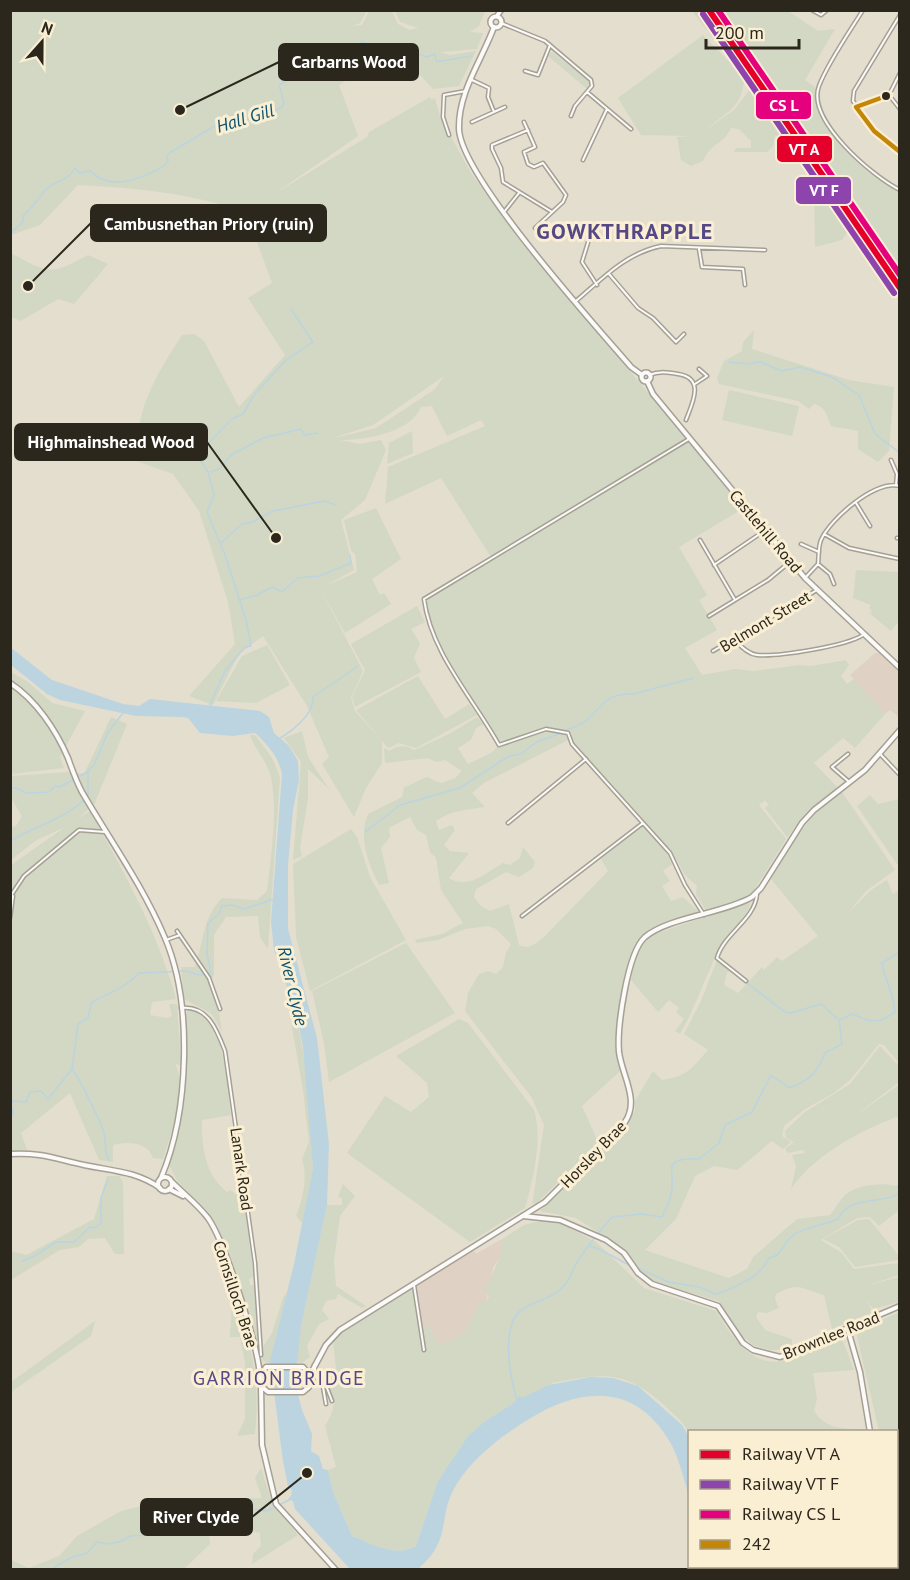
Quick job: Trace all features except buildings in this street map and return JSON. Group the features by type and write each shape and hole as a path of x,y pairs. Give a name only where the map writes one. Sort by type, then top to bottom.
{"main road":[{"path":"502,10 500,20 494,27 466,91 459,117 463,148 474,171 504,212 631,367 642,375 649,375 647,381"},
{"path":"494,27 491,21 500,20"},
{"name":"Castlehill Road","path":"642,375 643,381 647,381 653,394 805,578 900,668"},
{"path":"10,683 25,694 51,726 76,782 148,903 166,940 178,979 184,1046 179,1110 160,1188 148,1180 113,1169 99,1168 45,1154 10,1154"},
{"path":"757,893 802,823 850,783 880,754 900,730"},
{"name":"Horsley Brae","path":"268,1392 302,1392 309,1387 310,1375 315,1365 340,1330 523,1216 557,1191 630,1115 632,1100 619,1050 627,983 641,942 663,928 746,901 757,893"},
{"path":"165,1165 171,1180 169,1190"},
{"path":"148,1180 161,1178 171,1180"},
{"name":"Cornsilloch Brae","path":"171,1180 209,1220 219,1238 259,1363 261,1386"},
{"name":"Cornsilloch Brae","path":"160,1188 189,1199"},
{"name":"Brownlee Road","path":"523,1216 560,1220 600,1238 624,1253 638,1273 652,1284 718,1306 743,1343 766,1355 780,1357 900,1306"},
{"path":"848,1330 860,1372 870,1430"},
{"name":"Horsley Brae","path":"303,1367 319,1358"},
{"name":"Cornsilloch Brae","path":"259,1363 268,1367"},
{"path":"260,1376 268,1367 303,1367 310,1375"},
{"path":"260,1402 268,1392 261,1386"},
{"path":"261,1386 261,1445 276,1504 280,1511 322,1551 336,1569"}],"street":[{"path":"812,10 821,15 828,10"},
{"path":"862,11 819,86 819,106 837,139 861,165 900,190"},
{"path":"900,15 853,96 856,107 874,131 900,153"},
{"path":"500,20 550,45 591,80 592,86 571,116"},
{"path":"525,71 538,75 550,45"},
{"path":"856,107 889,95 900,73"},
{"path":"471,80 489,87 488,97 494,112"},
{"path":"449,135 443,117 444,95 466,91"},
{"path":"587,92 631,129"},
{"path":"889,95 900,109"},
{"path":"472,122 506,107"},
{"path":"583,160 607,109"},
{"path":"524,122 535,147 524,152 528,164 534,167 543,163 566,195 535,228"},
{"path":"528,130 492,145 492,149 501,168 503,182 546,206 552,212"},
{"path":"504,212 516,201 520,192"},
{"path":"590,236 582,262 597,285"},
{"path":"576,301 632,255 645,250 660,246 765,250"},
{"path":"699,249 702,267 744,269 745,285"},
{"path":"609,274 638,308 653,318 676,342 684,334"},
{"path":"695,384 706,376 699,369"},
{"path":"649,375 662,372 685,375 695,384 695,398 686,420"},
{"path":"690,439 424,599 427,622 474,709 487,723 499,745 546,729 568,733 572,744 670,853 685,885 704,915"},
{"path":"805,578 818,564 819,543 824,534 843,512 878,487 898,485 898,467 891,460"},
{"path":"856,503 870,526"},
{"path":"714,565 765,530"},
{"path":"824,534 843,546 869,554 900,559"},
{"path":"700,540 735,600"},
{"path":"801,544 819,552"},
{"path":"709,616 768,580 791,561"},
{"path":"818,564 832,578 834,584"},
{"path":"832,578 838,576"},
{"name":"Belmont Street","path":"713,651 817,590"},
{"path":"734,639 740,647 757,655 825,648 863,635"},
{"path":"848,754 832,767 850,783"},
{"path":"880,754 900,775"},
{"path":"508,823 586,759"},
{"path":"522,916 643,823"},
{"path":"10,918 14,904 12,896 24,876 80,830 105,832"},
{"path":"746,981 717,958 724,942 748,915 757,893"},
{"path":"177,931 209,978 220,1009"},
{"path":"166,940 176,934 180,935"},
{"name":"Lanark Road","path":"181,1008 200,1010 208,1017 217,1030 225,1051 255,1263 261,1355"},
{"path":"413,1283 424,1350"},
{"path":"315,1365 318,1382 330,1392 332,1401"},
{"path":"323,1386 326,1404"}],"shaded area":[{"path":"875,653 879,653 899,672 899,717 890,710 885,714 850,675"},
{"path":"502,1239 503,1252 493,1268 486,1302 473,1315 464,1333 440,1346 428,1325 420,1329 413,1290 424,1280 474,1251 476,1254"}],"green space":[{"path":"10,11 367,11 360,23 353,26 362,25 369,11 392,11 398,24 410,30 418,28 400,22 395,11 485,11 479,26 470,32 483,33 477,49 441,52 450,55 476,51 459,86 433,89 414,68 371,50 372,46 350,66 348,79 339,85 358,136 274,194 367,137 369,132 430,97 431,100 435,98 440,117 471,173 510,227 744,508 679,547 707,595 699,600 717,630 685,648 702,675 735,669 754,671 799,665 811,666 846,660 849,665 841,676 847,684 854,679 885,714 855,748 843,738 814,763 838,788 810,809 787,837 765,808 769,805 765,800 759,805 786,839 751,895 706,911 696,894 697,886 684,874 676,859 646,822 570,739 484,783 472,793 485,807 454,813 436,821 439,830 452,825 455,830 444,845 450,851 469,853 449,878 456,881 477,879 503,863 510,865 520,858 523,847 535,862 533,868 519,877 506,872 476,889 474,897 481,906 490,911 509,904 519,945 530,946 545,936 608,871 601,859 643,825 666,852 672,864 663,871 670,881 662,886 671,901 683,897 700,913 653,928 641,937 634,948 619,1002 616,1042 620,1071 582,1106 598,1142 536,1204 532,1203 544,1125 532,1098 465,1011 468,993 479,974 488,971 496,974 503,967 511,944 496,929 488,926 465,929 438,940 416,943 415,940 442,934 463,923 441,890 436,858 430,852 426,835 417,830 410,817 389,828 390,837 381,848 389,883 379,885 371,868 364,841 368,814 402,797 404,787 426,777 442,783 455,778 462,771 445,760 436,762 428,758 385,763 384,748 389,751 405,746 414,750 449,734 477,717 484,724 476,728 471,740 458,748 468,764 491,753 499,745 444,657 428,619 424,599 491,557 441,478 385,504 388,467 485,426 481,420 447,436 432,406 421,407 415,416 397,429 374,436 340,440 359,444 381,440 386,450 365,500 341,520 354,570 325,586 357,572 355,554 351,551 344,520 376,508 401,559 372,579 380,595 384,593 391,604 345,633 320,588 363,671 351,698 355,711 382,741 382,763 366,788 354,817 322,764 329,757 307,706 263,636 238,655 213,705 189,696 235,644 228,602 199,511 173,474 136,461 139,425 143,410 155,380 182,335 194,334 204,341 239,407 285,355 248,298 272,283 246,212 205,200 163,192 78,185 40,225 11,235","holes":["444,376 435,389 376,428 330,439 373,425"]},
{"path":"692,11 704,11 851,227 842,240 815,247 814,185 792,147 783,144 775,135 773,146 767,152 734,152 736,148 751,148 751,141 739,129 731,128 725,138 710,150 703,161 691,166 681,160 677,137 692,136 641,135 618,98 703,35 744,77 741,96 733,108 707,129 734,110 752,87"},
{"path":"714,11 788,11 818,31 835,29 805,80 815,87 824,120 844,149 870,174 899,192 899,282"},
{"path":"552,52 589,81 591,84 587,89 548,56"},
{"path":"10,253 49,270 64,267 88,255 108,264 74,304 58,299 21,321 11,317"},
{"path":"754,330 752,349 849,380 894,387 889,451 878,462 858,449 858,431 831,426 825,412 818,405 814,404 809,409 798,401 719,384 717,378 724,361 742,351 743,342"},
{"path":"729,390 799,406 792,436 722,420"},
{"path":"412,431 413,453 387,464 389,443"},
{"path":"856,570 899,572 899,621 891,631 868,612 873,613 869,608 871,605 853,598"},
{"path":"417,606 425,622 411,629 420,643 414,658 421,672 355,707 352,697 365,670 351,644"},
{"path":"267,645 290,685 256,703 216,701 242,656"},
{"path":"10,672 27,681 52,703 85,711 60,757 64,768 11,774"},
{"path":"418,676 445,719 469,704 477,715 416,748 399,743 388,748 356,710"},
{"path":"111,717 127,724 94,805 77,819 90,811 139,902 160,950 176,999 152,1002 150,1015 167,1018 172,1016 169,1004 177,1004 181,1061 180,1065 175,1064 179,1073 180,1085 177,1111 163,1159 153,1158 142,1146 124,1143 113,1145 113,1162 99,1160 70,1093 21,1133 27,1150 11,1151 11,865 65,827 35,841 11,860 10,827 16,826 22,816 11,798 11,776 69,772 84,774"},
{"path":"302,731 308,757 329,789 308,769 308,798 300,848 302,856 293,860 301,762 284,738"},
{"path":"250,735 255,735 272,758 280,777 268,949 260,937 258,916 226,917 214,935 214,975 209,984 218,1007 222,1032 212,1014 184,999 181,967 195,967 207,922 222,898 257,900 267,891 273,834 273,791 269,771"},
{"path":"842,792 895,870 866,891 848,913 871,890 887,880 893,894 899,890 899,1063 884,1045 879,1044 851,1079 834,1093 805,1109 784,1126 782,1136 791,1142 783,1149 772,1141 737,1170 714,1166 695,1176 676,1219 645,1250 729,1278 747,1269 753,1257 797,1219 830,1215 845,1195 855,1189 869,1185 896,1186 899,1184 899,1210 879,1226 870,1217 857,1218 821,1240 842,1253 854,1269 899,1263 899,1275 865,1286 899,1277 899,1302 873,1309 866,1300 873,1312 832,1329 824,1295 800,1287 784,1290 776,1294 775,1299 779,1308 767,1313 758,1312 756,1317 765,1330 792,1339 792,1349 769,1350 753,1345 743,1337 719,1301 653,1282 641,1272 628,1253 576,1218 540,1211 625,1127 635,1111 635,1101 653,1071 662,1080 678,1076 693,1066 708,1050 684,1034 701,1001 717,960 731,971 727,972 724,985 738,993 762,967 764,970 777,957 782,961 818,936 771,879 801,831 819,810"},
{"path":"870,795 878,804 899,799 899,867 857,806"},
{"path":"351,829 357,837 370,877 406,940 310,991 296,937 293,864"},
{"path":"751,901 742,919 722,944 680,1034 675,1031 684,1019 676,1012 679,1008 669,1000 658,1012 631,980 638,952 646,941 658,933"},
{"path":"406,943 455,1013 329,1082 324,1043 312,991"},
{"path":"188,1009 200,1013 210,1022 222,1052 231,1115 202,1120 202,1139 209,1169 214,1177 227,1192 230,1190 238,1196 239,1201 244,1202 254,1276 249,1279 250,1285 254,1285 258,1351 231,1261 217,1226 208,1211 178,1182 169,1165 185,1088 187,1042 185,1019"},
{"path":"297,1015 307,1078 313,1169 303,1222 296,1216 304,1188 305,1173 302,1159 309,1142 303,1090 290,1016"},
{"path":"459,1019 468,1023 534,1110 538,1133 534,1172 525,1208 470,1242 347,1153 385,1096 411,1112 429,1097 427,1083 396,1056"},
{"path":"880,1046 899,1066 899,1082 856,1115 899,1085 899,1116 839,1145 812,1165 791,1189 796,1166 792,1155 806,1153 802,1150 788,1153 785,1149 794,1142 786,1138 785,1131 805,1112 850,1084"},
{"path":"107,1176 119,1176 123,1183 124,1254 115,1254 105,1238 88,1239 79,1247 60,1250 11,1280 11,1251 26,1255 94,1219"},
{"path":"343,1184 355,1196 340,1216 334,1261 336,1286 366,1306 362,1308 338,1294 336,1299 326,1301 322,1310 329,1319 319,1324 307,1346 310,1357 302,1363 296,1362 301,1326 327,1205 342,1205 342,1198 338,1197"},
{"path":"869,1219 899,1256 899,1260 855,1267 839,1247 823,1239 858,1220"},
{"path":"545,1220 562,1224 596,1242 644,1288 716,1311 743,1348 762,1360 773,1362 784,1360 811,1348 842,1339 854,1370 813,1373 817,1399 814,1411 830,1425 866,1430 688,1431 664,1405 649,1393 624,1379 598,1376 551,1383 553,1384 521,1399 519,1396 515,1402 484,1422 468,1436 438,1481 416,1546 401,1551 393,1550 352,1536 333,1492 328,1470 336,1467 325,1426 332,1412 334,1401 330,1391 319,1381 325,1377 337,1378 333,1340 346,1327 410,1289 413,1290 420,1329 428,1325 440,1346 464,1333 479,1303 486,1302 489,1296 485,1290 499,1259 502,1239 524,1225"},
{"path":"227,1282 230,1284 237,1304 252,1358 256,1394 255,1434 237,1436 245,1419 245,1363 240,1337 230,1337 232,1300"},
{"path":"287,1292 270,1364 262,1360 263,1347 272,1333"},
{"path":"899,1312 899,1471 898,1430 879,1430 856,1332"},
{"path":"95,1321 91,1336 11,1392 11,1382"},
{"path":"261,1468 272,1503 298,1535 252,1564 253,1554 261,1546 260,1533 219,1523 209,1532 210,1544 184,1569 11,1569 11,1560 29,1568 59,1556 77,1536 121,1511 150,1504 193,1506 219,1499 262,1498 255,1478"}],"water":[{"path":"10,647 52,680 123,704 139,706 150,699 260,711 269,717 274,733 289,746 298,761 299,780 293,810 288,865 288,929 317,1038 329,1144 327,1205 301,1326 295,1383 302,1410 312,1434 311,1451 319,1456 323,1469 328,1470 333,1492 352,1536 393,1550 401,1551 416,1546 438,1481 468,1436 484,1422 515,1402 519,1396 522,1398 549,1385 591,1377 613,1378 638,1386 682,1425 688,1435 688,1494 673,1448 656,1422 641,1409 624,1400 606,1396 587,1396 549,1408 529,1419 499,1439 473,1463 451,1494 437,1547 418,1569 350,1569 295,1509 293,1501 288,1499 292,1490 288,1486 283,1461 270,1361 294,1264 313,1169 303,1047 297,1015 274,950 271,922 282,774 278,762 272,751 255,733 233,736 200,733 188,718 136,716 60,700 47,694 11,665"}],"waterway":[{"name":"Hall Gill","path":"10,233 23,222 23,216 46,190 67,177 75,168 79,173 91,171 99,178 108,181 119,182 141,177 161,168 168,162 167,156 171,152 218,124 252,119 257,111 273,111 282,107 284,102 279,85 285,82 298,59 328,65 353,56 357,46 362,42 400,56 418,54 427,57 435,54 436,61 472,56"},
{"path":"209,707 225,671 245,647 251,646 246,620 225,555 207,512 214,495 208,472 197,455 232,419 243,414 254,395 286,360 313,342 291,309"},
{"path":"729,362 747,364 760,362 782,371 800,367 832,377 859,395 875,434 900,453"},
{"path":"210,472 219,469 231,455 263,438 301,429 304,435 318,433"},
{"path":"221,543 242,524 252,522 273,511 325,501 336,505"},
{"path":"239,600 257,595 272,587 282,592 298,578 320,576 351,563 350,555"},
{"path":"279,739 296,727 306,716 313,697 358,666"},
{"path":"565,731 585,722 611,698 694,678"},
{"path":"10,841 61,816 88,796 88,771 94,765 108,732 123,713"},
{"path":"365,832 400,805 460,788 509,756 521,754 538,741 562,733"},
{"path":"10,788 26,793 49,792 55,786 60,787 87,772"},
{"path":"10,1116 14,1115 11,1106 13,1101 26,1102 30,1092 41,1091 48,1099 72,1069 78,1024 88,1018 91,1003 122,987 139,973 186,971 199,975 211,973 207,954 208,923 219,914 222,906 232,905 244,909 274,899"},
{"path":"517,1400 509,1351 511,1326 516,1316 524,1308 553,1295 563,1287 583,1253 612,1217 643,1214 662,1217 670,1197 674,1163 686,1159 699,1159 719,1143 725,1125 752,1112 771,1075 789,1088 812,1075 825,1053 842,1044 839,1020 853,1014 874,1021 884,1019 895,1012 882,963 900,952"},
{"path":"747,983 785,1012 791,1013 821,1004 839,1020"},
{"path":"72,1069 102,1128 109,1160"},
{"path":"22,1261 33,1257 56,1242 74,1242 90,1227 95,1228 101,1223 101,1198 108,1179"},
{"path":"636,1267 668,1282 699,1287 716,1294 754,1276 769,1258 778,1254 789,1239 799,1232 838,1219 850,1206 893,1197 900,1193"},
{"path":"589,1246 599,1249"},
{"path":"601,1250 629,1265"},
{"path":"50,1570 72,1557 86,1554 97,1542 109,1544 122,1541 130,1536 165,1534 190,1528 195,1519 216,1504 267,1511 291,1499"},
{"path":"732,1570 738,1568"},
{"path":"846,1570 856,1570"}],"transit line":[{"path":"709,10 900,288"},
{"path":"718,10 900,275"},
{"path":"703,14 894,293"},
{"name":"242","path":"889,95 856,107 874,131 900,152"}],"place":[{"name":"Carbarns Wood","path":"180,110"},
{"name":"Cambusnethan Priory (ruin)","path":"28,286"},
{"name":"Highmainshead Wood","path":"276,538"},
{"name":"River Clyde","path":"307,1473"}],"district":[{"name":"GOWKTHRAPPLE","path":"625,231"},
{"name":"GARRION BRIDGE","path":"279,1378"}]}
